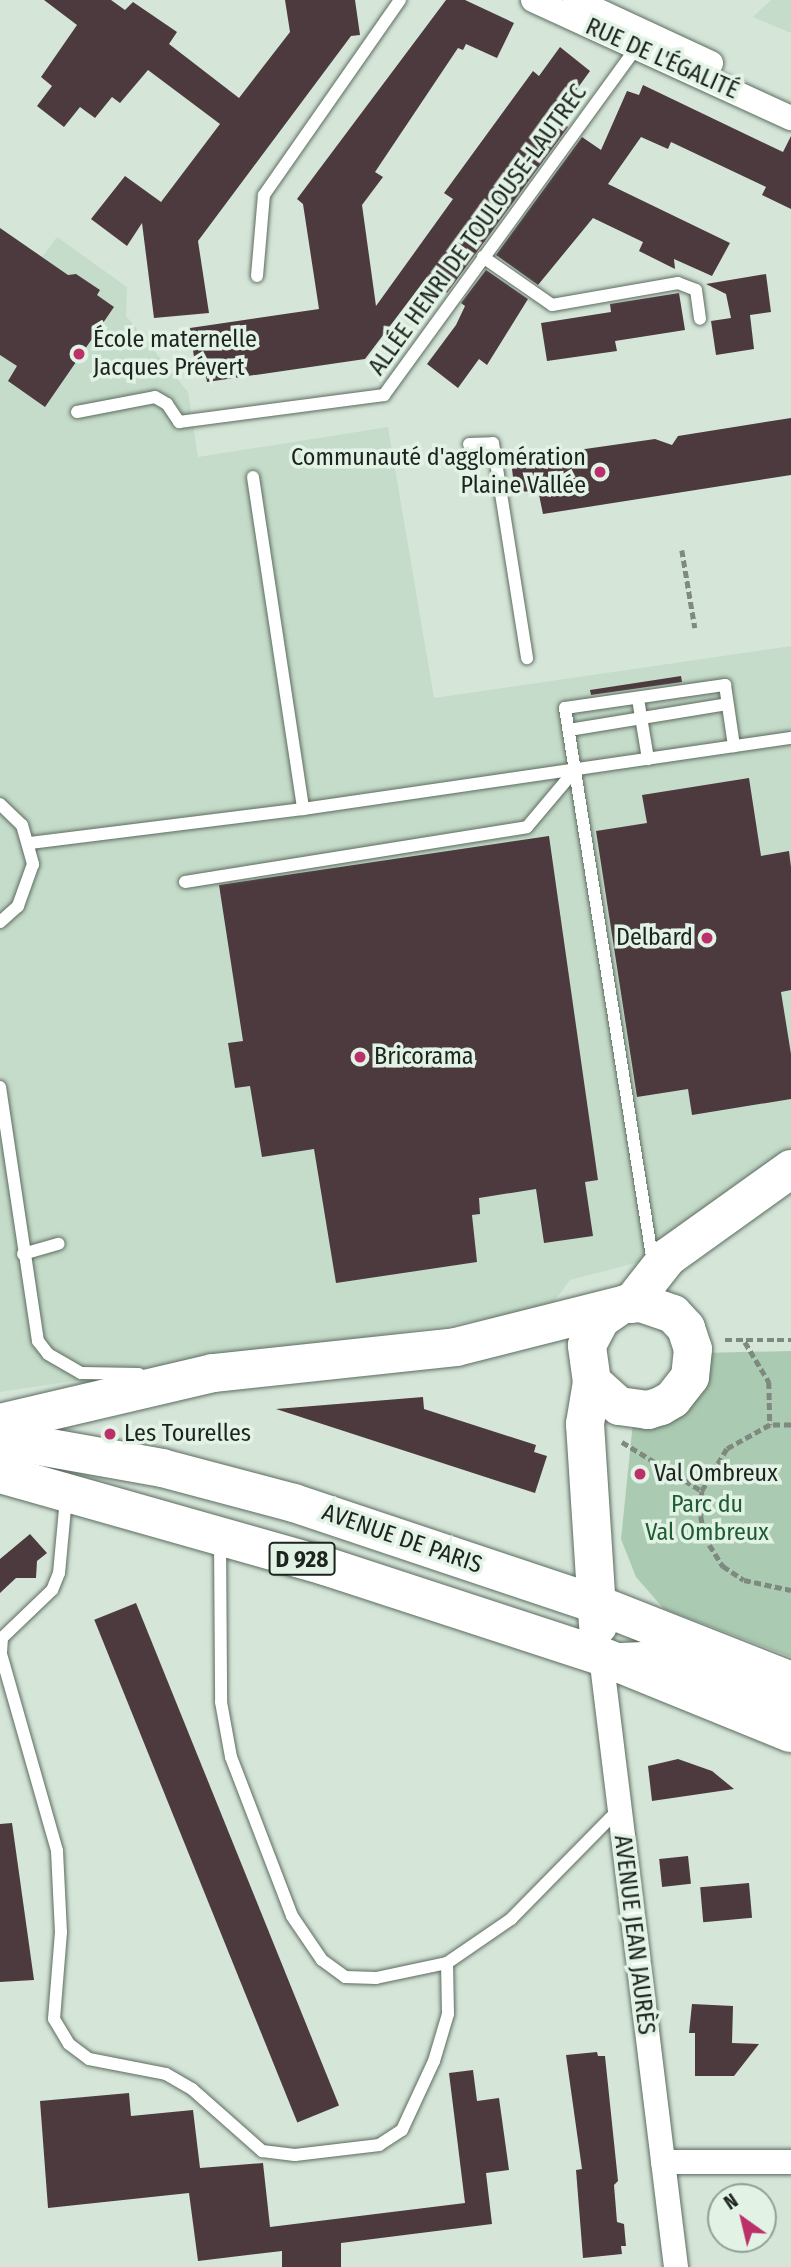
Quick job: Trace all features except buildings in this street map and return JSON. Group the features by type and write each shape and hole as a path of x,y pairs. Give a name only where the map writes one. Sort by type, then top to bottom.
{"main road":[{"path":"592,1501 619,1422 592,1382 587,1345 601,1319 624,1306 654,1270 791,1168"},
{"path":"673,1314 682,1277 706,1233"},
{"path":"0,1423 212,1373 456,1347 624,1306 652,1304 673,1314 685,1328 693,1349 690,1377 673,1399 619,1422"},
{"name":"AVENUE JEAN JAURÈS","path":"592,1382 585,1424 601,1656"},
{"name":"AVENUE DE PARIS","path":"0,1439 162,1468 294,1503 596,1604 791,1681"},
{"name":"AVENUE DE PARIS","path":"0,1474 67,1490 220,1534 601,1656 791,1733"},
{"path":"118,1504 239,1513 548,1615 596,1604"}],"street":[{"name":"RUE DE L'ÉGALITÉ","path":"533,0 791,101"},
{"name":"RUE DE L'ÉGALITÉ","path":"575,0 640,40 791,118"},
{"name":"AVENUE DE PARIS","path":"601,1656 643,1654 661,1658 724,1678 791,1707"},
{"name":"AVENUE JEAN JAURÈS","path":"601,1656 676,2267"},
{"path":"663,2162 791,2162"}],"lane":[{"path":"257,276 264,195 400,0"},
{"name":"ALLÉE HENRI DE TOULOUSE-LAUTREC","path":"77,412 155,397 167,404 179,422 384,395 640,40"},
{"path":"483,257 552,305 678,283 696,290 700,319"},
{"path":"469,444 494,443 527,658"},
{"path":"253,477 303,809"},
{"path":"654,1270 565,708 725,685 734,746"},
{"path":"638,699 648,759"},
{"path":"569,730 727,704"},
{"path":"30,843 303,809 791,738"},
{"path":"185,882 527,827 575,770"},
{"path":"0,804 22,825 30,843 29,885 18,906 0,922"},
{"path":"0,1087 38,1341 63,1365 97,1375 212,1373"},
{"path":"23,1254 59,1244"},
{"path":"67,1490 59,1573 52,1590 2,1638 1,1654 57,1851 61,1933 54,2018 69,2044 89,2059 166,2074 192,2089 262,2151 295,2155 379,2145 402,2130 434,2061 448,2014 447,1963"},
{"path":"220,1534 221,1702 229,1743 260,1841 292,1916 322,1960 345,1977 376,1978 447,1963 511,1919 618,1810"}],"path":[{"path":"682,550 695,628"},
{"path":"693,1349 724,1340 791,1340"},
{"path":"745,1342 769,1382 770,1425"},
{"path":"619,1422 702,1491"},
{"path":"791,1425 770,1425 727,1449 702,1491 704,1536 723,1566 744,1580 791,1590"}],"shaded area":[{"path":"771,0 791,0 791,33 753,17"},
{"path":"0,228 42,257 57,237 127,287 126,316 188,392 198,457 388,427 434,698 791,646 791,1149 659,1257 570,1280 548,1310 0,1392"}],"green space":[{"name":"Parc du Val Ombreux","path":"791,1351 791,1657 664,1609 636,1577 621,1539 633,1422 701,1353"}],"place":[{"name":"École maternelle Jacques Prévert","path":"79,354"},
{"name":"Communauté d'agglomération Plaine Vallée","path":"600,472"},
{"name":"Delbard","path":"707,938"},
{"name":"Bricorama","path":"360,1057"},
{"name":"Les Tourelles","path":"110,1434"},
{"name":"Val Ombreux","path":"640,1474"}]}
